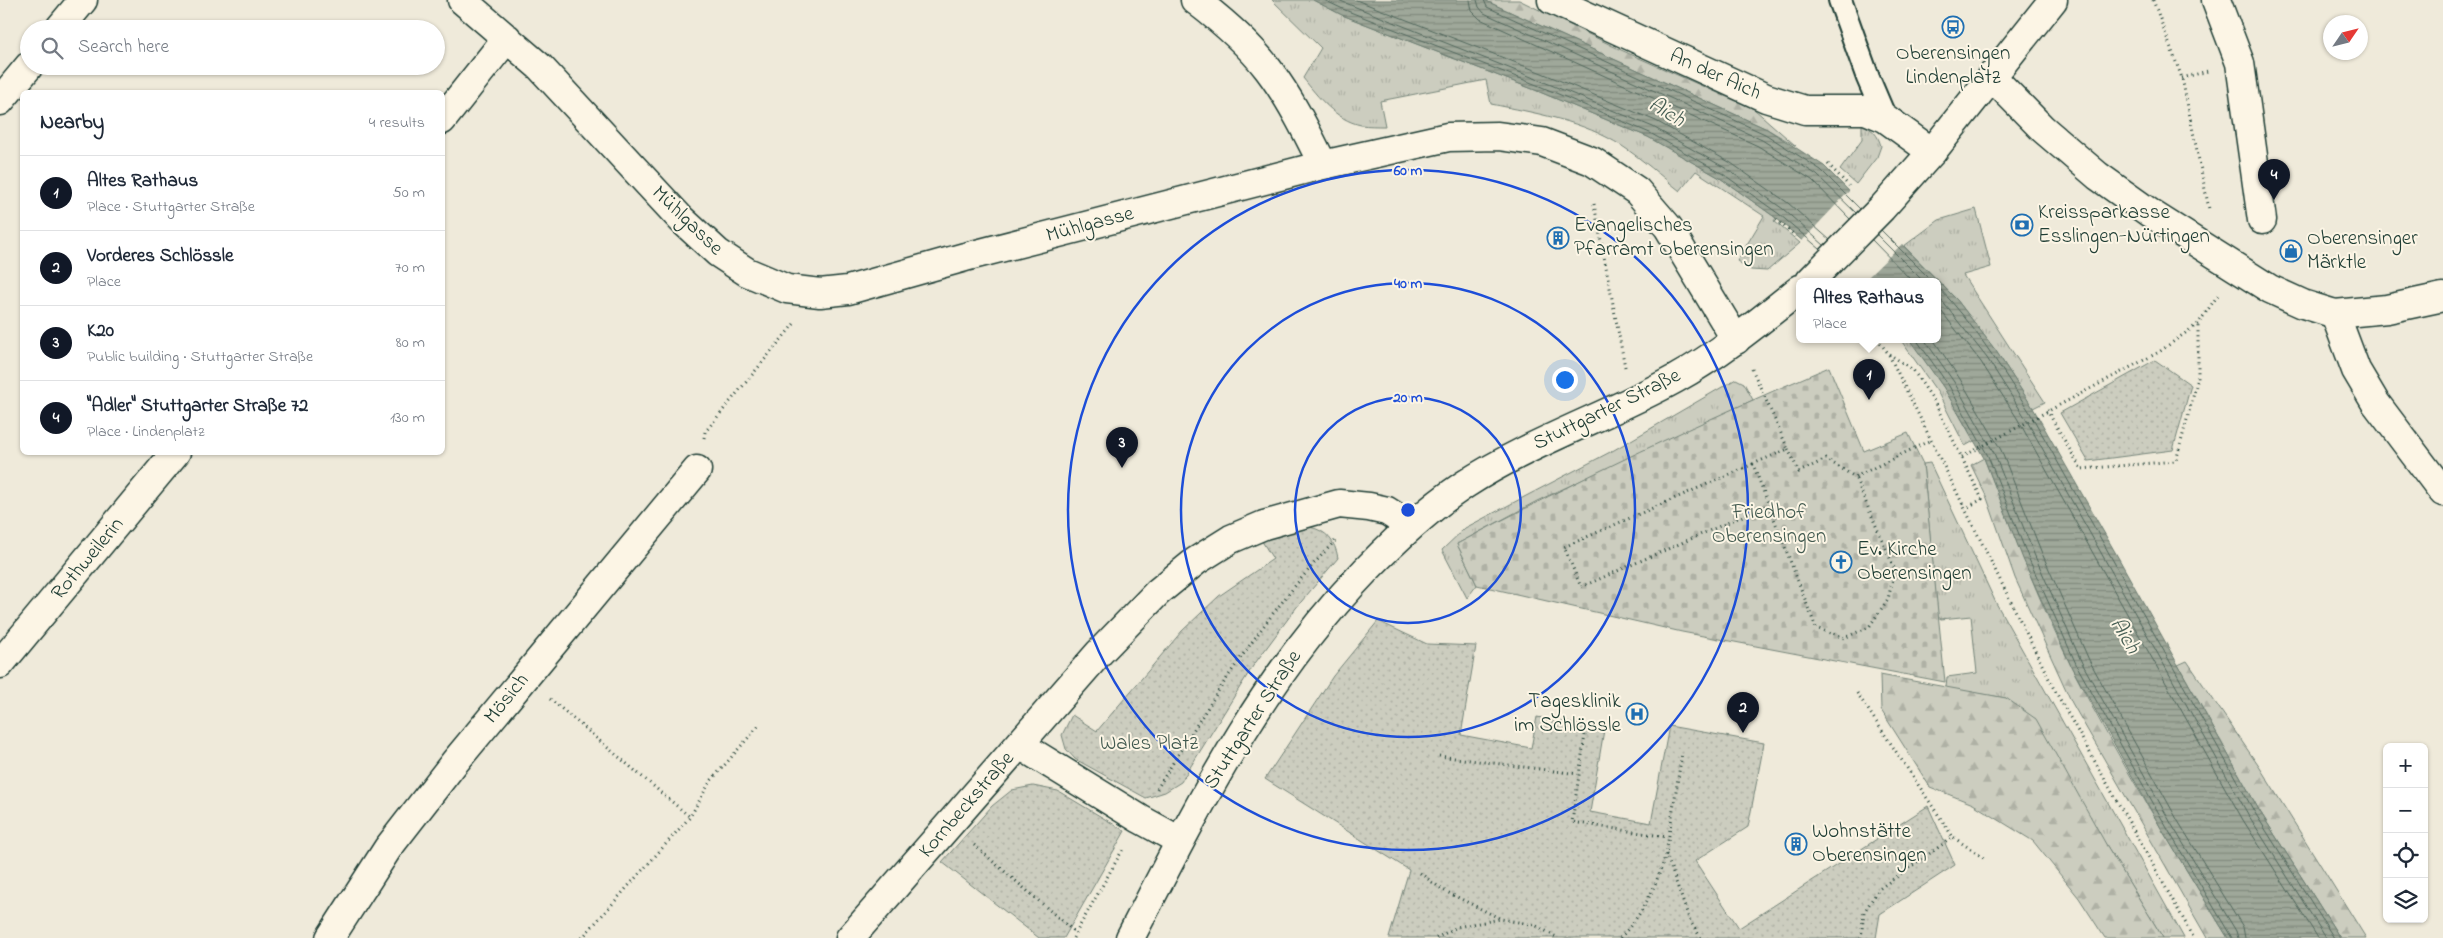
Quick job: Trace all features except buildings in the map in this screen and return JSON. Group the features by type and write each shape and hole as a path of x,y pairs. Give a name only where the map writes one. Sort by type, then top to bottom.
{"street":[{"path":"66,20 83,0"},
{"name":"Mühlgasse","path":"462,0 540,67 681,219 718,253 747,272 787,289 820,293 848,290 965,257 1324,165 1448,137 1498,136 1542,142 1592,162 1637,191 1668,227 1736,340"},
{"path":"1195,0 1217,17 1267,68 1301,120 1324,165"},
{"name":"An der Aich","path":"1552,0 1766,98 1805,110 1866,110 1885,118 1932,152"},
{"name":"Stuttgarter Straße","path":"1813,278 1882,208 1932,152 2053,0"},
{"path":"2216,0 2240,63 2262,220"},
{"path":"445,116 507,38"},
{"path":"0,100 21,75"},
{"path":"1991,76 2043,129 2098,176 2150,213 2270,289 2303,304 2335,314 2386,310 2443,297"},
{"name":"Stuttgarter Straße","path":"1130,938 1226,756 1278,676 1332,606 1410,526 1464,486 1521,452 1676,378 1736,340 1796,292"},
{"path":"2335,314 2356,370 2375,402 2443,492"},
{"name":"Rothweilerin","path":"0,664 174,455"},
{"name":"Mösich","path":"330,938 388,848 525,677 698,470"},
{"path":"1020,745 1099,653 1158,592 1196,560 1231,539 1264,525 1339,504 1387,511 1410,526"},
{"name":"Kornbeckstraße","path":"850,938 1020,745 1140,819 1180,841"}],"lane":[{"path":"1840,0 1868,78 1885,118"}],"path":[{"path":"2153,0 2182,78 2210,213"},
{"path":"1592,162 1593,198 1626,370"},
{"path":"1828,164 1849,186"},
{"path":"1776,220 1797,237"},
{"path":"1962,457 2047,410 2158,352 2198,324 2198,378 2176,461 2081,469 2047,410"},
{"path":"1736,340 1752,369 1798,472 1826,459 1855,478 1895,570 1888,599 1869,627 1844,638 1816,628 1753,464"},
{"path":"1880,343 1888,353 2053,687 2194,938"},
{"path":"698,470 705,432 775,348"},
{"path":"1888,353 1913,370 1934,401 1962,457 1982,499 1965,509"},
{"path":"1855,478 1931,440"},
{"path":"1768,505 1581,587 1564,547 1788,449"},
{"path":"1073,938 1140,819 1200,719 1240,658 1285,597 1369,507"},
{"path":"525,677 690,817"},
{"path":"1857,693 1953,837 1985,859"},
{"path":"582,938 690,817 710,782 760,724"},
{"path":"1585,735 1572,822 1667,837"},
{"path":"1620,938 1637,920 1651,896 1666,854 1667,837 1682,753"},
{"path":"1439,756 1578,774"},
{"path":"951,825 1076,934"},
{"path":"1861,938 1864,912 1879,889 1953,837"},
{"path":"1666,854 1690,921 1701,938"},
{"path":"1420,873 1443,890 1501,919 1535,924 1558,938"},
{"path":"1436,938 1457,927 1501,919"}],"green space":[{"path":"1272,0 1313,0 1342,15 1535,90 1648,137 1720,178 1776,218 1774,221 1800,243 1767,271 1751,270 1737,261 1764,216 1696,171 1680,191 1644,162 1607,137 1559,119 1491,104 1486,80 1380,101 1385,126 1364,125 1352,122 1328,107 1303,78 1321,48"},
{"path":"1484,0 1519,0 1621,50 1754,109 1796,146 1767,129"},
{"path":"1862,125 1875,133 1881,146 1877,157 1856,184 1840,170 1862,140"},
{"path":"1976,209 1991,267 1963,275 2045,402 2033,408 1996,351 1957,300 1941,284 1941,278 1935,278 1904,246 1939,220"},
{"path":"1903,343 1914,344 1944,388 1974,441 1965,446 1938,393"},
{"path":"2155,360 2191,385 2173,450 2088,461 2060,413"},
{"name":"Friedhof Oberensingen","path":"1829,367 1864,451 1908,433 1923,464 1945,682 1682,632 1477,585 1457,544 1641,451"},
{"path":"1736,379 1744,383 1753,400 1537,501 1457,544 1477,585 1467,598 1442,550 1465,528 1614,450"},
{"path":"1984,458 2015,538 2072,668 2128,771 2228,938 2207,938 2072,703 2015,578 1987,498 1971,465"},
{"path":"1930,463 1996,603 2184,938 2163,938 2107,846 2006,698 1946,688 1947,677 1977,673 1971,616 1941,619 1938,617 1923,464"},
{"name":"Wales Platz","path":"1310,527 1326,534 1335,547 1338,558 1296,608 1253,666 1181,782 1165,792 1146,798 1075,759 1066,749 1062,735 1072,715 1097,731 1182,631 1219,596 1273,559 1260,538"},
{"path":"1378,621 1427,644 1476,646 1461,735 1531,748 1537,717 1604,730 1590,812 1651,823 1669,726 1764,743 1748,827 1695,861 1739,928 1928,806 1955,865 1880,914 1876,938 1389,938 1409,870 1265,779 1333,676"},
{"path":"2187,661 2260,768 2366,938 2340,938 2259,810 2178,665"},
{"path":"1880,675 2006,698 2036,719 2107,846 2163,938 2105,938 2079,898 2033,841 1973,804 1930,787 1881,710"},
{"path":"1033,786 1058,791 1125,831 1064,938 1039,938 942,862 992,806 1012,790"}],"water":[{"name":"Aich","path":"1313,0 1484,0 1767,129 1824,166 1935,278 1846,278 1776,218 1720,178 1648,137 1535,90 1342,15"},
{"name":"Aich","path":"1941,284 1957,300 1996,351 2033,408 2259,810 2340,938 2228,938 2162,830 2072,668 2023,559 1984,458 1944,388 1912,343 1941,343"}],"pier":[{"path":"1851,189 1904,242 1867,278 1842,278 1801,242"}],"place":[{"name":"Oberensingen Lindenplatz","path":"1953,27"},
{"name":"\"Adler\" Stuttgarter Straße 72","path":"2274,200"},
{"name":"Kreissparkasse Esslingen-Nürtingen","path":"2022,225"},
{"name":"Evangelisches Pfarramt Oberensingen","path":"1558,238"},
{"name":"Oberensinger Märktle","path":"2291,251"},
{"name":"Altes Rathaus","path":"1869,400"},
{"name":"K20","path":"1122,468"},
{"name":"Ev. Kirche Oberensingen","path":"1841,562"},
{"name":"Tagesklinik im Schlössle","path":"1637,714"},
{"name":"Vorderes Schlössle","path":"1743,733"},
{"name":"Wohnstätte Oberensingen","path":"1796,844"}]}
